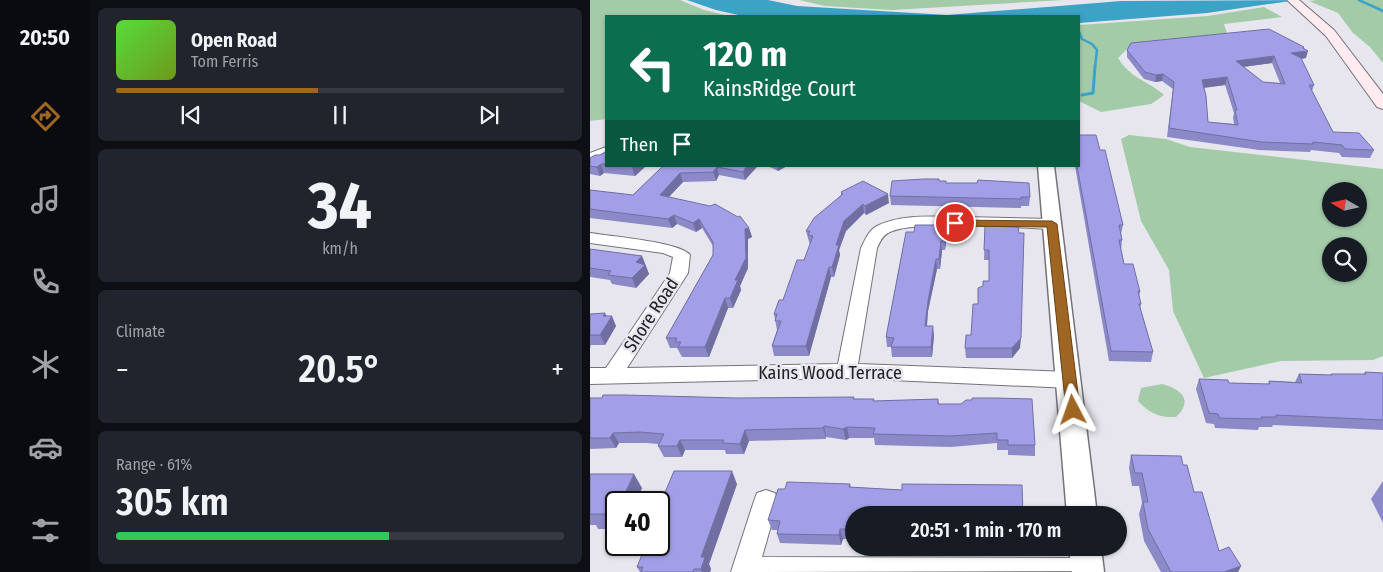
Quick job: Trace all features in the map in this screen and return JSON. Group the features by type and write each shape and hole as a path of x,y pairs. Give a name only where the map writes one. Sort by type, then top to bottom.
{"main road":[{"path":"1285,0 1314,21"},
{"path":"1292,0 1341,48 1383,104"}],"street":[{"path":"590,158 605,151"},
{"path":"1046,167 1064,347 1070,380 1081,506"},
{"path":"847,371 870,248 875,236 883,229 916,222 1052,224"},
{"name":"Shore Road","path":"590,238 666,249 682,255 679,273 612,376"},
{"name":"Kains Wood Terrace","path":"590,376 847,371 1070,380"},
{"path":"766,501 744,571 1086,563"}],"green space":[{"path":"590,0 680,0 704,10 725,15 605,15 605,119 590,121"},
{"path":"799,0 1064,0 892,10 825,6"},
{"path":"1383,0 1383,63 1370,47 1353,33 1338,13 1309,1"},
{"path":"1264,7 1282,17 1224,24 1227,33 1130,46 1118,58 1128,71 1164,95 1151,104 1101,112 1080,102 1080,25 1208,16"},
{"path":"1129,135 1166,139 1190,147 1383,169 1383,356 1373,360 1281,361 1204,378 1173,311 1169,270 1141,221 1121,139"},
{"path":"1162,384 1175,389 1183,396 1184,405 1176,417 1165,417 1155,414 1138,401 1141,388"}],"water":[{"path":"687,0 768,0 797,6 947,15 738,15"},
{"path":"1297,0 1207,13 1080,23 1080,15 947,15 1121,1"}],"building":[{"path":"1269,29 1304,47 1308,51 1291,53 1301,58 1314,85 1309,85 1333,132 1359,133 1374,150 1345,149 1342,145 1313,142 1313,144 1261,142 1169,128 1174,82 1163,74 1156,75 1145,72 1127,50 1131,43","holes":["1274,56 1285,84 1263,82 1236,61","1227,77 1237,110 1235,110 1238,125 1208,122 1206,96 1202,80"]},
{"path":"1080,135 1096,135 1100,150 1105,150 1123,225 1119,225 1122,240 1119,240 1124,264 1133,264 1140,292 1138,291 1141,304 1139,304 1153,352 1111,351 1077,167 1080,167"},
{"path":"605,152 605,164 597,167 590,166 590,158"},
{"path":"662,167 717,167 713,172 680,173 660,195 710,206 715,204 738,217 740,216 749,228 745,229 746,258 735,280 738,280 730,298 725,298 705,347 678,347 681,342 675,342 677,338 666,338 713,255 713,242 699,219 693,223 674,215 668,219 590,209 590,190 633,195"},
{"path":"717,167 746,167 743,172"},
{"path":"939,179 939,181 946,181 946,183 977,183 978,180 1029,183 1030,197 1021,197 1021,199 890,196 892,181"},
{"path":"863,181 888,194 865,206 863,204 844,221 836,245 839,245 832,267 829,267 806,346 772,346 781,321 775,321 777,314 774,314 779,300 783,300 797,260 804,260 813,236 808,235 810,231 806,231 814,218 843,194 841,192"},
{"path":"915,225 946,225 945,241 941,241 939,259 936,259 928,301 925,326 933,326 931,347 891,347 894,338 886,337 906,232 914,232"},
{"path":"985,226 1018,227 1019,233 1024,233 1021,338 1012,348 965,348 966,335 971,335 973,304 978,304 978,288 983,286 983,281 989,281 989,250 984,250"},
{"path":"590,249 642,256 636,262 645,265 632,278 608,275 611,271 590,268"},
{"path":"605,313 603,316 612,316 600,335 590,335 590,314"},
{"path":"1365,372 1383,373 1383,420 1276,415 1276,417 1261,417 1262,419 1219,418 1218,414 1209,413 1199,379 1228,380 1229,383 1270,384 1269,381 1302,383 1299,374 1366,374"},
{"path":"603,395 737,398 854,397 853,399 874,399 873,401 938,399 938,404 961,404 966,400 972,400 972,398 1032,399 1035,445 1008,445 1008,440 997,440 997,433 951,436 873,434 875,428 847,427 843,429 824,426 823,428 745,430 740,444 722,443 724,440 680,440 677,446 658,446 664,434 640,432 613,433 610,438 590,438 590,398 602,398"},
{"path":"1131,455 1181,456 1183,465 1187,465 1194,492 1202,492 1219,551 1229,547 1241,566 1224,572 1171,572 1148,529 1143,502 1148,502 1142,473 1135,473"},
{"path":"674,471 732,471 701,557 705,557 701,569 694,569 693,572 641,572 643,567 637,567 642,556 670,556 670,491 666,491"},
{"path":"590,474 634,474 626,491 605,491 605,514 590,514"},
{"path":"787,482 850,484 849,487 902,490 902,484 1022,485 1023,506 845,506 845,529 840,529 839,535 777,534 780,521 768,520 778,489 785,489"}],"waterway":[{"path":"1359,0 1383,11"},
{"path":"1080,34 1082,39 1092,44 1097,50 1095,67"},
{"path":"1082,95 1093,93 1095,66"}],"route":[{"path":"955,223 1052,224 1064,347 1073,410"}]}
